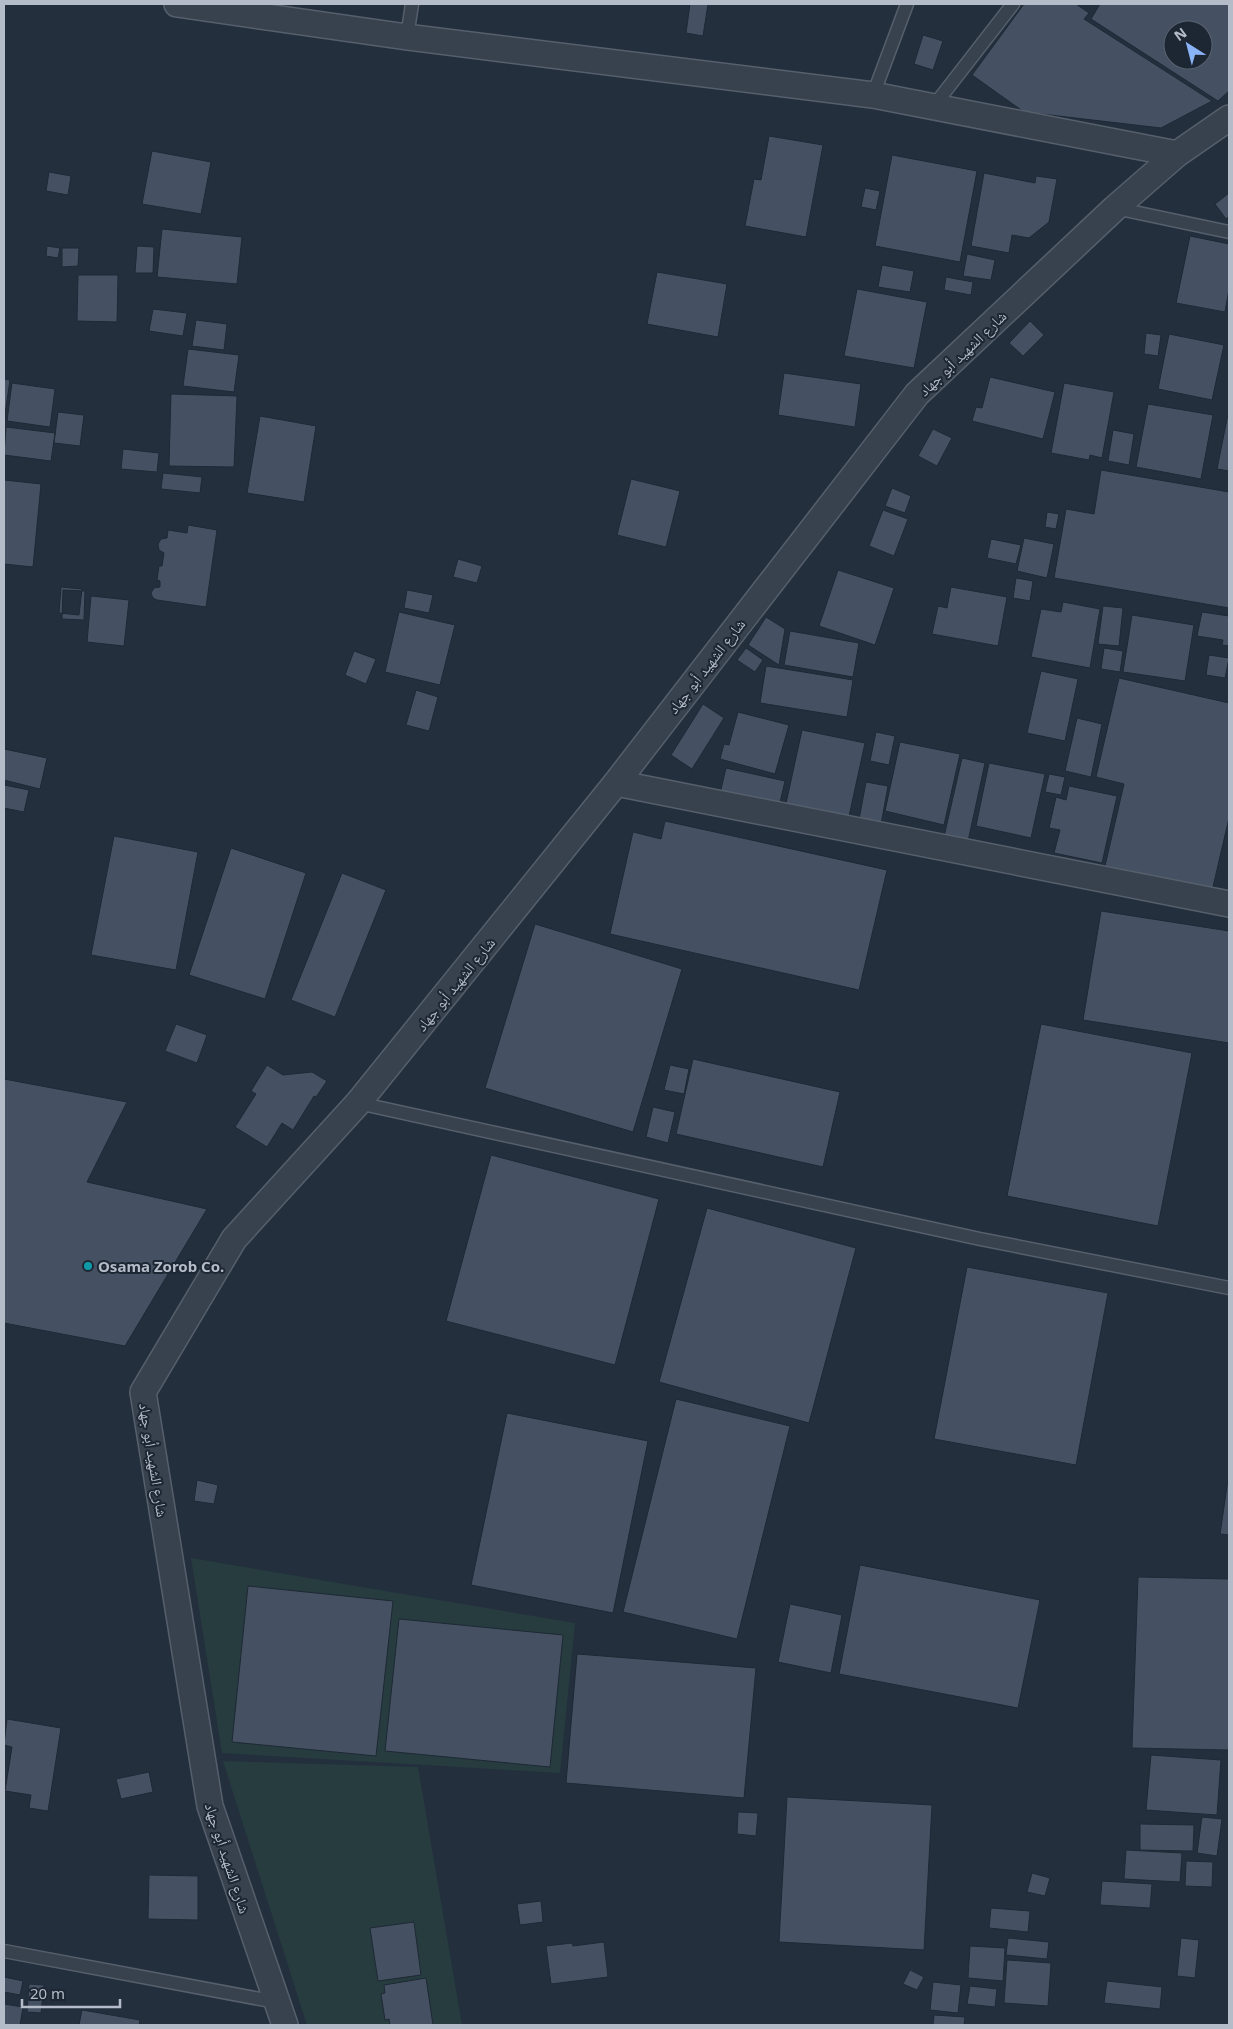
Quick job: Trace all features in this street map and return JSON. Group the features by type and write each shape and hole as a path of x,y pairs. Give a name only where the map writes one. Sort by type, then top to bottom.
{"street":[{"path":"177,4 407,38 873,95 1178,154"},
{"name":"شارع الشهيد أبو جهاد","path":"285,2025 210,1806 143,1392 234,1239 358,1103 616,783 917,394 1115,208 1178,154 1229,118"},
{"path":"616,783 1229,904"}],"lane":[{"path":"407,38 412,4"},
{"path":"873,95 907,4"},
{"path":"933,107 1013,4"},
{"path":"1115,208 1229,232"},
{"path":"358,1103 980,1239 1229,1288"},
{"path":"4,1951 276,2002"}],"green space":[{"path":"191,1558 575,1623 560,1773 222,1753"},
{"path":"223,1761 418,1767 462,2025 307,2025"}],"building":[{"path":"690,4 708,4 703,36 686,33"},
{"path":"1024,4 1076,4 1089,13 1084,19 1212,101 1161,128 1024,112 972,75"},
{"path":"1100,4 1229,4 1229,91 1218,101 1170,70 1213,70 1213,20 1163,20 1163,65 1091,19"},
{"path":"923,35 943,41 933,70 914,64"},
{"path":"769,136 823,145 806,237 745,226 754,179 761,180"},
{"path":"152,151 211,162 201,214 142,204"},
{"path":"892,155 977,171 960,262 875,246"},
{"path":"49,172 71,176 68,195 46,191"},
{"path":"984,173 1035,183 1036,176 1057,179 1049,222 1029,238 1012,235 1009,253 971,246"},
{"path":"865,188 880,191 876,210 861,207"},
{"path":"1229,193 1229,216 1226,219 1215,204"},
{"path":"162,229 242,237 237,284 157,277"},
{"path":"1190,236 1229,244 1229,289 1225,312 1176,303"},
{"path":"47,246 60,248 58,258 46,256"},
{"path":"137,246 154,247 153,273 135,273"},
{"path":"62,248 79,248 78,266 62,267"},
{"path":"967,254 995,260 991,280 963,276"},
{"path":"882,265 914,271 910,292 878,287"},
{"path":"657,272 727,284 718,337 647,324"},
{"path":"78,275 118,275 117,322 77,321"},
{"path":"946,277 973,282 971,295 944,290"},
{"path":"857,289 927,302 914,368 844,356"},
{"path":"153,309 187,313 183,336 149,331"},
{"path":"196,320 227,324 224,350 192,346"},
{"path":"1030,321 1044,335 1023,356 1009,343"},
{"path":"1146,333 1161,335 1158,356 1144,354"},
{"path":"1169,334 1224,345 1212,400 1158,389"},
{"path":"188,349 239,355 234,392 183,386"},
{"path":"784,373 861,384 855,427 778,415"},
{"path":"990,377 1055,392 1043,439 972,421 976,407 982,408"},
{"path":"4,379 10,380 4,421"},
{"path":"12,383 55,389 50,427 7,421"},
{"path":"1064,383 1114,392 1102,458 1090,455 1089,460 1051,453"},
{"path":"171,394 237,396 234,467 169,466"},
{"path":"1148,404 1213,415 1201,479 1136,467"},
{"path":"58,412 84,415 80,446 54,443"},
{"path":"1229,414 1229,471 1217,469"},
{"path":"260,416 316,426 304,502 247,493"},
{"path":"6,427 55,433 51,461 4,455"},
{"path":"933,429 952,438 937,466 918,456"},
{"path":"1113,430 1134,434 1129,465 1108,461"},
{"path":"123,449 159,453 157,472 121,469"},
{"path":"1101,470 1229,492 1229,608 1054,578 1066,509 1094,514"},
{"path":"163,473 202,477 200,493 161,489"},
{"path":"631,479 680,491 666,547 617,535"},
{"path":"4,480 41,484 33,567 4,564"},
{"path":"892,488 911,496 905,513 885,506"},
{"path":"883,510 908,519 894,556 869,546"},
{"path":"1047,512 1059,514 1056,529 1045,527"},
{"path":"188,525 217,530 206,607 157,600 153,598 151,593 154,588 160,587 160,581 157,580 159,566 162,566 164,553 159,550 158,544 161,539 167,538 168,530 187,533"},
{"path":"1024,538 1054,544 1047,578 1017,571"},
{"path":"991,539 1021,545 1016,564 987,558"},
{"path":"458,559 482,566 477,583 453,577"},
{"path":"838,570 894,588 875,645 819,626"},
{"path":"1016,578 1033,581 1030,601 1013,598"},
{"path":"61,587 82,589 79,615 59,613"},
{"path":"951,587 1007,597 998,646 932,634 938,606 947,608"},
{"path":"63,590 85,591 84,620 62,619"},
{"path":"407,590 433,595 429,613 404,608"},
{"path":"91,596 129,600 124,646 87,642"},
{"path":"1063,602 1100,609 1090,668 1031,657 1041,609 1061,612"},
{"path":"1103,606 1123,608 1119,646 1098,644"},
{"path":"399,612 455,625 440,685 385,672"},
{"path":"1202,612 1229,616 1229,646 1222,645 1223,640 1197,636"},
{"path":"1132,615 1194,625 1185,681 1123,672"},
{"path":"766,617 785,629 779,665 748,645"},
{"path":"790,631 859,643 853,677 784,665"},
{"path":"746,648 763,660 755,672 737,660"},
{"path":"1104,648 1123,651 1120,672 1101,669"},
{"path":"354,651 376,659 366,684 345,675"},
{"path":"1209,655 1229,658 1225,678 1206,675"},
{"path":"766,666 853,680 847,717 760,703"},
{"path":"1041,671 1078,679 1065,741 1027,733"},
{"path":"1119,678 1229,703 1229,818 1212,891 1105,866 1124,784 1096,777"},
{"path":"416,690 438,697 429,731 406,725"},
{"path":"703,704 724,718 692,769 671,755"},
{"path":"738,712 789,725 775,774 720,759 724,744 729,745"},
{"path":"1077,718 1102,724 1091,777 1065,771"},
{"path":"802,730 865,743 848,821 785,808"},
{"path":"876,732 895,736 889,765 870,761"},
{"path":"900,742 960,754 944,825 885,811"},
{"path":"4,749 47,758 40,789 4,780"},
{"path":"962,758 985,763 967,846 943,841"},
{"path":"989,763 1045,774 1031,838 976,826"},
{"path":"726,768 785,781 778,811 719,798"},
{"path":"1049,774 1065,777 1061,795 1045,792"},
{"path":"866,782 888,786 880,830 858,825"},
{"path":"4,785 29,790 24,812 4,808"},
{"path":"1069,786 1117,796 1102,863 1054,853 1060,830 1049,828 1056,797 1066,800"},
{"path":"665,821 887,870 859,990 610,934 633,832 661,839"},
{"path":"114,836 198,852 176,970 91,955"},
{"path":"231,848 306,873 265,999 189,975"},
{"path":"342,873 386,890 335,1017 291,1000"},
{"path":"1101,911 1229,931 1229,1043 1083,1020"},
{"path":"535,924 682,969 633,1132 485,1088"},
{"path":"176,1024 207,1035 197,1063 165,1051"},
{"path":"1041,1024 1192,1053 1158,1226 1007,1196"},
{"path":"693,1059 840,1092 823,1167 676,1134"},
{"path":"267,1065 283,1075 312,1072 327,1081 316,1097 314,1096 293,1130 282,1123 267,1147 235,1127 256,1094 251,1091"},
{"path":"670,1065 689,1069 684,1094 664,1090"},
{"name":"Osama Zorob Co.","path":"4,1079 127,1102 87,1182 207,1209 125,1346 4,1323"},
{"path":"653,1107 675,1112 668,1143 646,1137"},
{"path":"491,1155 659,1199 615,1365 446,1321"},
{"path":"707,1208 856,1248 809,1423 659,1382"},
{"path":"967,1267 1108,1293 1076,1465 934,1439"},
{"path":"676,1399 790,1426 737,1639 623,1612"},
{"path":"507,1413 648,1441 613,1613 471,1585"},
{"path":"1229,1473 1229,1535 1220,1534"},
{"path":"197,1480 218,1485 214,1504 194,1501"},
{"path":"860,1565 1040,1600 1018,1708 839,1674"},
{"path":"1138,1577 1229,1579 1229,1750 1132,1748"},
{"path":"248,1586 393,1601 376,1756 232,1742"},
{"path":"790,1604 842,1615 831,1673 778,1662"},
{"path":"399,1619 563,1635 550,1767 385,1751"},
{"path":"577,1654 756,1668 744,1798 566,1783"},
{"path":"7,1719 61,1728 48,1811 29,1808 31,1795 5,1791 12,1747 4,1745"},
{"path":"1151,1755 1221,1760 1217,1815 1146,1810"},
{"path":"149,1772 153,1792 121,1799 116,1779"},
{"path":"787,1797 932,1805 924,1950 779,1942"},
{"path":"738,1812 758,1813 756,1836 737,1834"},
{"path":"1202,1817 1222,1819 1217,1856 1197,1853"},
{"path":"1140,1824 1194,1825 1193,1851 1140,1850"},
{"path":"1126,1850 1182,1853 1180,1882 1124,1879"},
{"path":"1186,1861 1213,1862 1212,1887 1185,1886"},
{"path":"1032,1873 1050,1878 1045,1896 1027,1892"},
{"path":"149,1875 198,1876 198,1920 148,1919"},
{"path":"1102,1881 1152,1884 1150,1908 1100,1905"},
{"path":"541,1901 543,1922 520,1925 517,1904"},
{"path":"991,1908 1030,1911 1028,1932 989,1928"},
{"path":"414,1922 421,1975 378,1981 370,1928"},
{"path":"1008,1938 1049,1942 1047,1959 1006,1955"},
{"path":"1181,1938 1199,1940 1195,1978 1177,1976"},
{"path":"604,1942 608,1977 551,1984 546,1946 572,1943 573,1946"},
{"path":"970,1946 1005,1948 1003,1981 968,1978"},
{"path":"1007,1960 1051,1963 1048,2006 1004,2003"},
{"path":"910,1970 924,1977 917,1990 903,1984"},
{"path":"4,1977 23,1981 20,1995 4,1992"},
{"path":"426,1978 433,2025 390,2025 389,2019 385,2020 381,1994 385,1993 384,1985"},
{"path":"1107,1981 1162,1987 1160,2009 1104,2003"},
{"path":"933,1982 961,1985 958,2013 930,2010"},
{"path":"29,1984 44,1985 41,2013 27,2012"},
{"path":"970,1986 997,1989 995,2007 967,2004"},
{"path":"4,2004 23,2007 20,2025 4,2025"},
{"path":"82,2010 140,2020 139,2025 79,2025"},
{"path":"934,2015 965,2017 964,2025 933,2025"}],"place":[{"name":"Osama Zorob Co.","path":"88,1266"}]}
